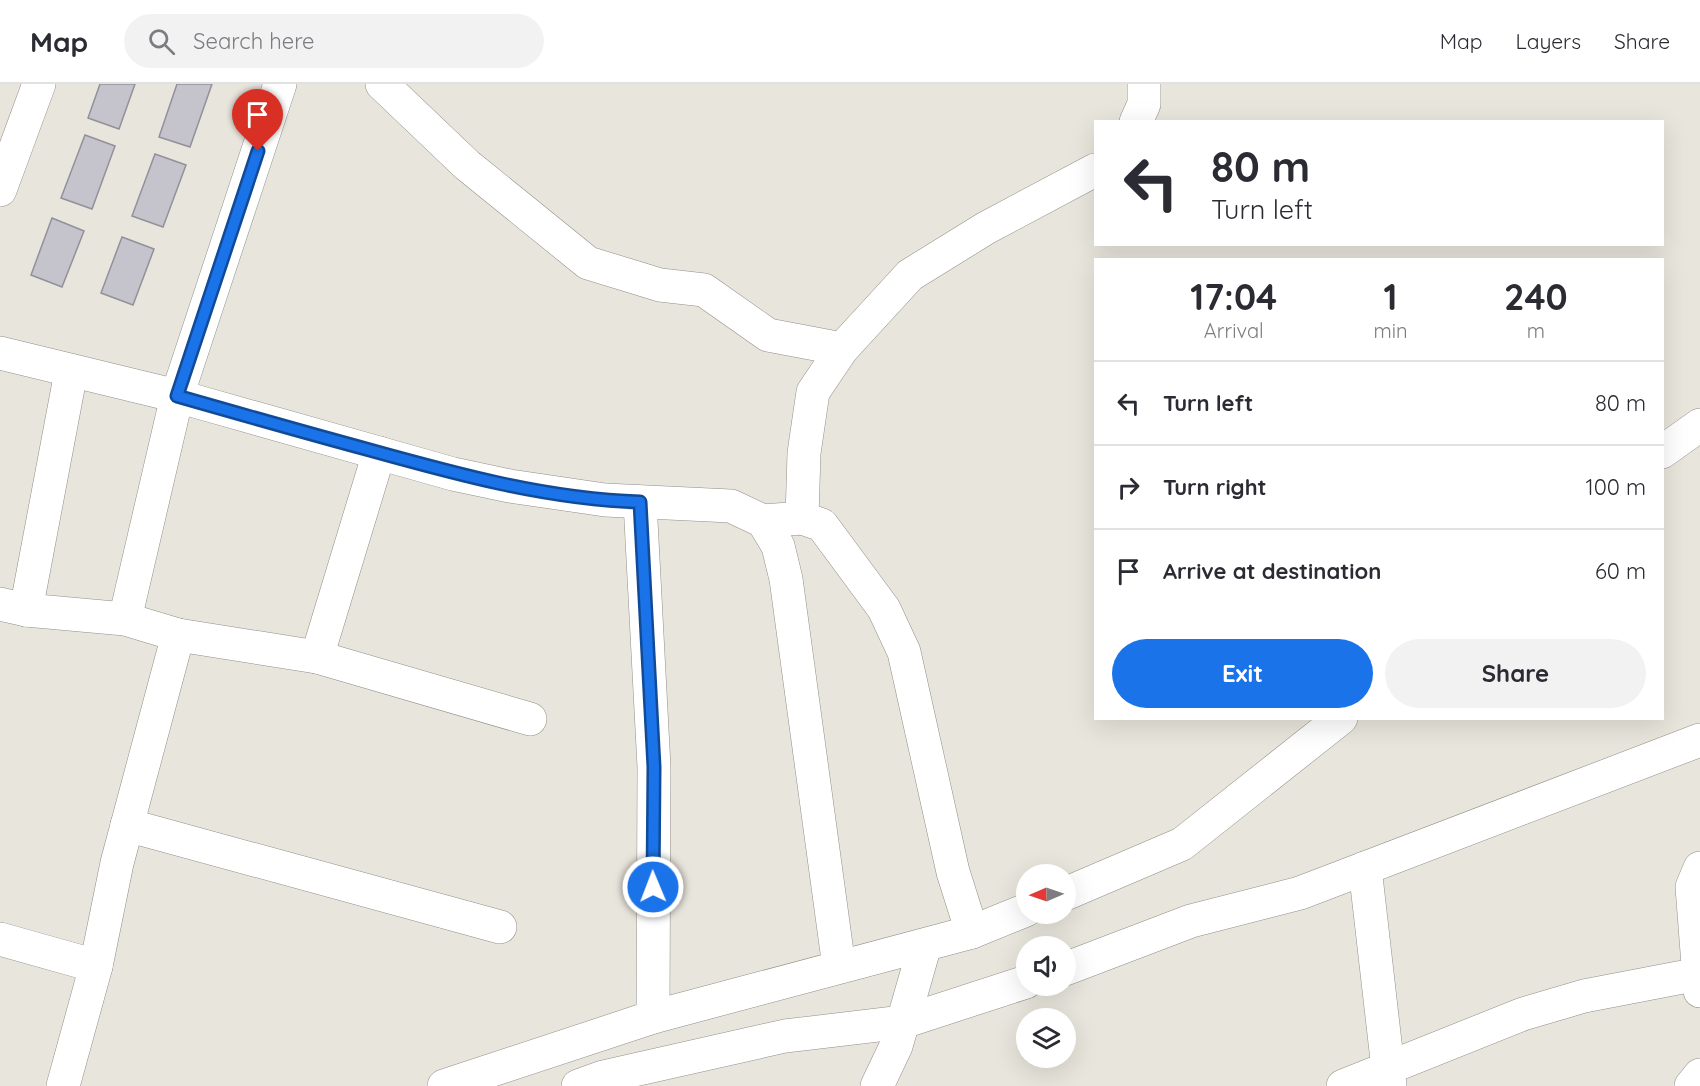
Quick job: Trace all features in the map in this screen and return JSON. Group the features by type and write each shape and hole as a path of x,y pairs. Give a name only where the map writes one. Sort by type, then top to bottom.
{"street":[{"path":"0,189 39,84"},
{"path":"125,619 177,396 280,84"},
{"path":"382,84 467,165 588,263 660,285 704,290 768,335 842,349"},
{"path":"1137,120 1144,104 1144,84"},
{"path":"802,519 804,453 813,392 842,349 910,274 986,228 1094,171"},
{"path":"0,353 177,396 453,474 510,486 605,500 731,506 763,521 802,519 822,525 884,609 904,652 953,872 972,932"},
{"path":"71,372 13,607 125,619 178,635 317,657 530,719"},
{"path":"1664,451 1700,424"},
{"path":"317,657 379,453"},
{"path":"640,502 654,767 653,1017"},
{"path":"763,521 778,546 786,579 839,967"},
{"path":"63,1086 96,966 127,825 178,635"},
{"path":"1076,889 1182,844 1338,720"},
{"path":"1076,965 1191,921 1300,892 1700,740"},
{"path":"127,825 500,927"},
{"path":"1365,868 1389,1077"},
{"path":"1343,1086 1389,1077 1522,1014 1584,996 1700,982 1692,886 1700,868"},
{"path":"444,1086 653,1017 972,932 1016,914"},
{"path":"0,939 96,966"},
{"path":"877,1086 896,1046 925,945"},
{"path":"578,1086 603,1077 785,1036 903,1022 1016,985"},
{"path":"1691,1086 1700,1075"}],"building":[{"path":"100,84 135,84 119,129 88,118"},
{"path":"177,84 212,84 190,147 159,137"},
{"path":"85,135 115,146 92,209 61,198"},
{"path":"155,154 186,165 163,227 132,216"},
{"path":"52,218 84,231 62,287 31,275"},
{"path":"122,237 154,249 133,305 101,293"}],"route":[{"path":"258,151 177,396 453,474 510,486 605,500 640,502 654,767 653,887"}]}
